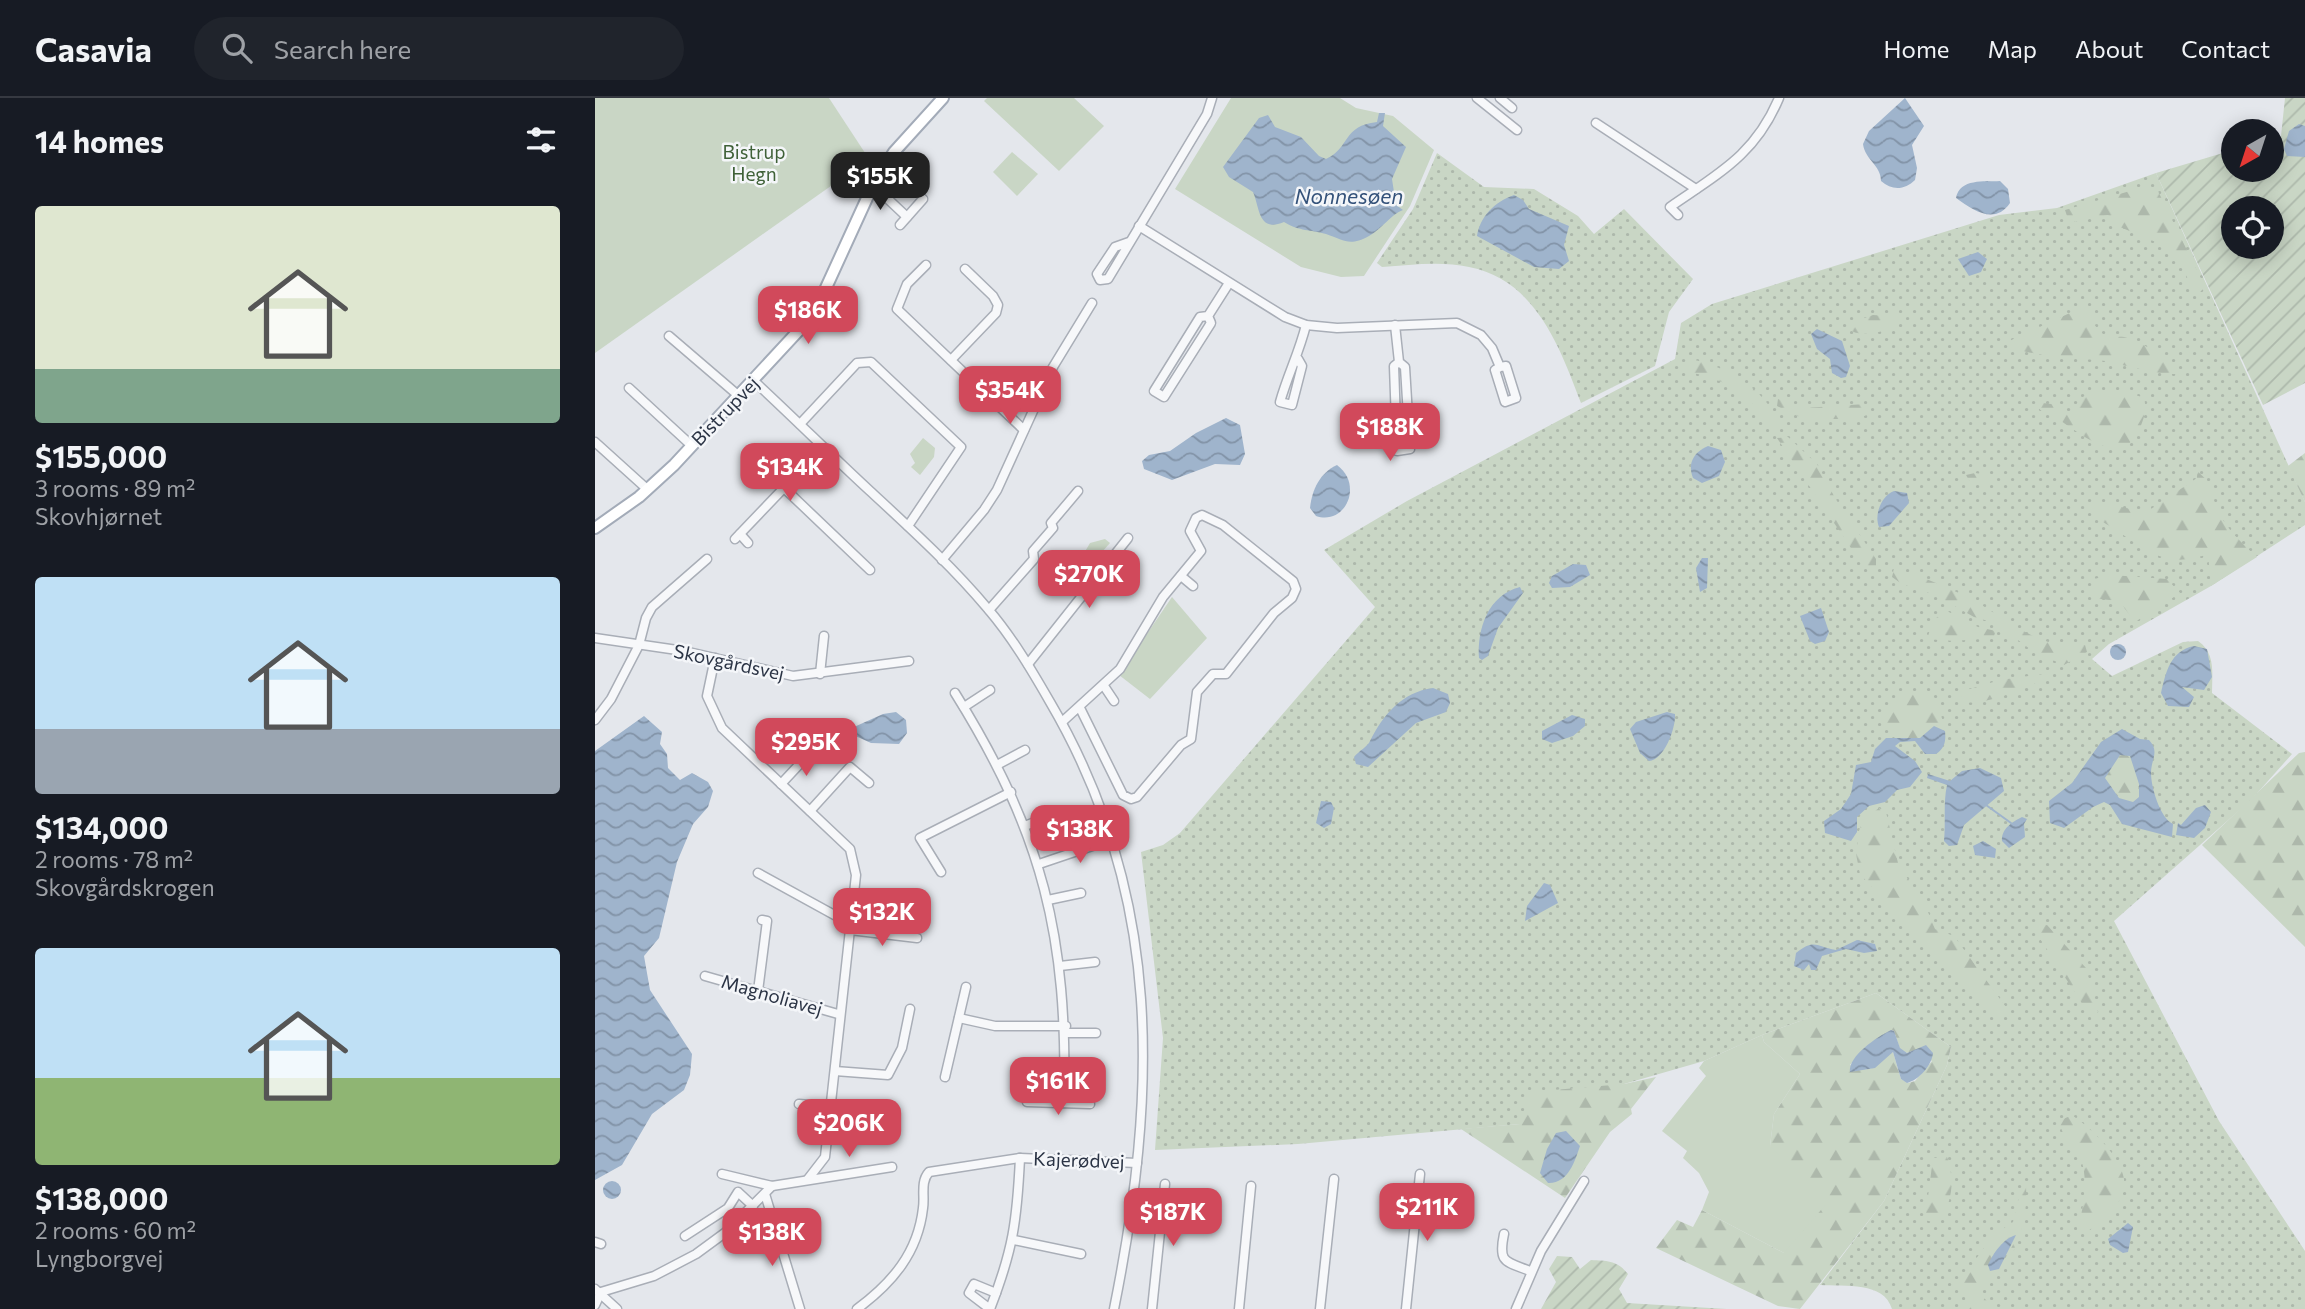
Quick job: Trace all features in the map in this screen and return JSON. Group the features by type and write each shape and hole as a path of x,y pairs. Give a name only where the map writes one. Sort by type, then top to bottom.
{"main road":[{"name":"Bistrupvej","path":"595,528 647,489 692,446 814,314 873,185 894,152 943,98"}],"street":[{"path":"1129,242 1115,247 1097,275 1100,280 1108,279 1207,114 1212,98"},
{"path":"1478,98 1517,130"},
{"path":"1500,98 1512,108"},
{"path":"1678,215 1670,207 1730,167 1750,148 1779,98"},
{"path":"1596,123 1696,189"},
{"path":"873,185 907,216"},
{"path":"900,225 923,199"},
{"path":"1139,226 1268,309 1306,324 1337,328 1445,322 1468,327 1492,348 1500,367"},
{"path":"926,265 907,284 897,309 1024,430"},
{"path":"951,360 996,313 998,305 993,296 964,269"},
{"path":"1208,316 1229,283"},
{"path":"942,560 984,510 1059,356 1092,303"},
{"path":"1208,316 1211,323 1164,397 1154,391 1200,317 1208,316"},
{"path":"1297,359 1302,366 1293,405 1280,402 1291,364 1297,359 1306,324"},
{"path":"1395,325 1399,362 1405,367 1410,449 1403,451 1397,451 1395,415 1394,366 1399,362"},
{"path":"669,336 739,396"},
{"path":"800,424 857,363 871,362 961,447 908,526"},
{"path":"754,381 908,526 989,610 1028,664 1062,722 1084,766 1113,839 1130,903 1139,961 1143,1032 1137,1163 1127,1245 1114,1309"},
{"path":"629,388 692,446"},
{"path":"595,442 647,489"},
{"path":"748,543 737,537 823,447"},
{"path":"784,488 870,570"},
{"path":"989,610 1034,559 1033,551 1053,528 1051,523 1078,491"},
{"path":"1062,722 1104,686 1132,653 1158,605 1201,551 1190,531 1191,523 1202,516 1223,525 1293,581 1296,589 1292,598 1274,613 1226,674 1213,674 1196,692 1191,739 1181,745 1137,797 1131,799 1123,795 1080,708"},
{"path":"1028,664 1128,538"},
{"path":"595,720 611,699 639,645 646,618 652,607 707,559"},
{"path":"1181,576 1193,586"},
{"path":"820,674 824,636"},
{"name":"Skovgårdsvej","path":"595,638 715,659 776,674 820,674 909,661"},
{"path":"715,659 707,686 715,717 722,728 850,849 854,857 856,876 838,1014 835,1071 825,1157 808,1179"},
{"path":"1104,686 1114,701"},
{"path":"964,707 990,690"},
{"path":"955,693 1011,792 1038,864 1048,900 1060,966 1065,1029 1064,1103"},
{"path":"997,765 1025,750"},
{"path":"781,784 810,752"},
{"path":"810,810 850,767 869,783"},
{"path":"941,872 920,838 1011,792"},
{"path":"1024,826 1054,814"},
{"path":"1038,864 1113,839"},
{"path":"758,873 838,917 851,919"},
{"path":"1048,900 1081,893"},
{"path":"758,991 767,921 762,920"},
{"path":"850,930 917,937"},
{"path":"1060,966 1095,962"},
{"name":"Magnoliavej","path":"705,976 838,1014"},
{"path":"945,1077 966,987"},
{"path":"835,1071 888,1075 902,1048 910,1009"},
{"path":"959,1018 995,1026 1096,1033"},
{"path":"1027,1102 1090,1104"},
{"path":"799,1104 831,1107"},
{"name":"Kajerødvej","path":"856,1309 897,1274 910,1255 920,1231 924,1181 929,1172 1020,1158 1137,1163"},
{"name":"Kajerødvej","path":"996,1293 974,1284 969,1293 990,1309 996,1293 1014,1240 1020,1158"},
{"path":"722,1174 772,1186 892,1167"},
{"path":"1406,1309 1420,1174"},
{"path":"1320,1309 1333,1179"},
{"path":"1516,1309 1530,1271 1584,1181"},
{"path":"1152,1309 1165,1184"},
{"path":"598,1290 654,1276 674,1266 709,1245 772,1186"},
{"path":"1239,1309 1251,1186"},
{"path":"685,1236 728,1208 738,1192 753,1206"},
{"path":"765,1194 800,1309"},
{"path":"1503,1234 1500,1253 1502,1258 1530,1271"},
{"path":"1014,1240 1081,1254"},
{"path":"595,1305 598,1290"},
{"path":"598,1290 617,1309"}],"green space":[{"name":"Bistrup Hegn","path":"595,98 829,98 869,159 595,353"},
{"path":"987,98 1074,98 1104,126 1059,171 984,101"},
{"path":"1231,98 1340,98 1356,108 1393,116 1434,150 1410,206 1364,276 1341,277 1301,267 1175,189"},
{"path":"2285,98 2305,98 2305,383 2263,405 2156,173 2221,154 2221,182 2284,182"},
{"path":"1012,152 1038,174 1017,196 993,172"},
{"path":"1437,153 1484,187 1534,189 1578,216 1594,234 1624,209 1693,279 1669,312 1655,366 1581,403 1554,339 1528,301 1512,286 1492,274 1458,265 1382,267 1377,263 1413,209"},
{"path":"2156,173 2305,502 2305,525 2211,586 2109,644 2092,659 2112,676 2183,642 2198,641 2210,658 2212,693 2292,754 2251,800 2114,921 2219,1121 2305,1251 2305,1309 1892,1309 1888,1300 1872,1290 1820,1285 1884,1201 1947,1065 1951,1047 1876,993 1762,1035 1704,1061 1624,1084 1520,1124 1298,1144 1155,1150 1163,1038 1141,852 1163,845 1180,833 1375,607 1324,550 1407,501 1675,359 1681,323 1712,304 1999,215 2057,208"},
{"path":"2147,186 2157,189 2205,287 2200,292 2192,289 2180,261 2170,248 2120,227 2108,215 2075,222 2067,216 2065,210"},
{"path":"2085,306 2103,334 2124,337 2146,347 2164,357 2179,373 2166,374 2106,361 2038,354 2013,348 2005,343"},
{"path":"1873,315 1901,317 1892,327 1876,333 1853,332 1848,328 1850,323"},
{"path":"1690,359 1717,367 1743,381 1765,400 1780,425 1769,427 1752,404 1730,386 1686,369"},
{"path":"2089,393 2133,394 2144,398 2144,418 2132,441 2122,447 2101,445 2038,407 2043,403 2059,405 2071,415 2080,399"},
{"path":"1778,399 1804,408 1866,404 1872,413 1856,419 1804,419 1777,406"},
{"path":"1788,437 1817,464 1835,498 1876,559 1876,566 1863,566 1777,438"},
{"path":"923,438 935,448 934,457 920,475 911,467 915,463 910,454"},
{"path":"2305,453 2305,502 2288,466"},
{"path":"2197,471 2210,486 2217,509 2225,522 2257,557 2211,586 2208,554 2181,560 2159,556 2105,523 2091,509 2097,502 2131,509 2151,509 2197,478"},
{"path":"1975,473 1995,476 1995,483 1984,486 1970,482 1966,475"},
{"path":"1105,539 1110,543 1094,561 1087,560 1083,555 1090,543"},
{"path":"1894,568 1964,595 2026,633 2054,644 2085,645 2087,652 2064,665 2034,652 1995,623 1974,617 1935,595 1902,584 1892,577"},
{"path":"2111,575 2167,579 2180,593 2135,622 2119,601 2091,598 2094,579"},
{"path":"1172,597 1207,638 1150,699 1119,675"},
{"path":"1945,610 1978,627 1996,631 1993,638 1954,641 1927,639 1933,621"},
{"path":"2044,674 2044,680 2003,696 1981,702 1960,702 1963,691 2000,680"},
{"path":"1918,690 1934,697 1943,721 1921,738 1896,739 1877,718 1901,697"},
{"path":"2305,752 2305,947 2202,845 2299,753"},
{"path":"2126,754 2135,768 2138,787 2138,798 2131,802 2119,797 2105,778 2118,756"},
{"path":"1879,808 1886,812 1898,863 1928,912 1935,929 1954,936 2008,1010 2006,1017 2000,1017 1936,959 1860,874 1856,854 1859,831 1863,820"},
{"path":"2047,925 2086,968 2098,1012 2092,1019 2037,934 2038,926"},
{"path":"1876,993 1951,1047 1947,1065 1884,1201 1800,1309 1778,1306 1656,1248 1677,1220 1693,1227 1702,1210 1784,1253 1770,1146 1774,1114 1800,1074 1764,1042 1762,1035","holes":["1891,1030 1894,1031 1900,1049 1907,1053 1915,1050 1932,1061 1915,1081 1908,1083 1901,1079 1893,1052 1870,1069 1850,1065 1864,1049"]},
{"path":"1762,1035 1764,1042 1800,1074 1774,1114 1770,1146 1827,1203 1784,1253 1702,1210 1709,1192 1699,1173 1683,1158 1687,1151 1662,1131 1706,1076 1699,1068 1704,1061"},
{"path":"1656,1077 1631,1109 1632,1114 1610,1132 1565,1198 1461,1129 1520,1124 1530,1092 1624,1084"},
{"path":"2072,1115 2109,1149 2117,1160 2125,1182 2117,1205 2086,1233 2077,1230 2085,1192 2082,1161 2059,1121"},
{"path":"1947,1157 1951,1192 1946,1209 1936,1223 1925,1220 1933,1158"},
{"path":"2026,1186 2024,1216 2016,1246 2001,1271 1977,1290 1994,1309 1964,1309 1967,1303 1961,1284 1990,1241 2013,1222 2019,1197","holes":["2010,1237 2017,1238 1999,1269 1988,1269 1994,1253"]},
{"path":"1557,1256 1572,1257 1580,1269 1591,1260 1620,1266 1628,1274 1619,1289 1627,1303 1727,1309 1541,1309 1556,1282 1549,1269"}],"water":[{"path":"1905,98 1924,126 1912,145 1917,168 1915,180 1903,187 1894,188 1881,181 1863,144 1869,131"},
{"name":"Nonnesøen","path":"1379,113 1385,113 1383,126 1406,147 1392,179 1396,205 1403,210 1362,239 1347,241 1284,222 1275,225 1265,222 1253,192 1229,177 1223,167 1259,118 1268,115 1275,127 1301,137 1319,156 1326,159 1340,149 1352,132 1366,124 1377,122"},
{"path":"2299,124 2305,126 2305,157 2287,156 2284,149 2289,131"},
{"path":"2000,181 2008,189 2010,203 1998,213 1984,214 1956,198 1958,192 1967,184"},
{"path":"1514,195 1523,200 1529,209 1569,226 1564,245 1569,261 1559,269 1534,267 1477,236 1489,211"},
{"path":"1978,252 1987,259 1981,272 1969,276 1958,259"},
{"path":"1817,329 1842,341 1850,366 1846,377 1841,378 1832,373 1830,359 1817,349 1811,334"},
{"path":"1226,418 1240,425 1245,454 1240,465 1215,464 1172,480 1144,469 1142,461 1149,455 1170,451 1196,433"},
{"path":"1708,446 1721,450 1725,462 1719,476 1702,483 1693,478 1691,463 1699,451"},
{"path":"1337,465 1345,473 1349,483 1347,502 1343,510 1335,515 1326,518 1316,516 1310,508 1315,488 1326,472"},
{"path":"1894,491 1907,493 1909,503 1889,526 1879,527 1877,517 1880,506 1885,497"},
{"path":"1702,558 1708,558 1707,588 1700,592 1696,568"},
{"path":"1573,564 1586,565 1590,575 1570,587 1552,588 1549,583 1552,576"},
{"path":"1520,587 1523,593 1498,628 1488,656 1482,660 1479,658 1480,636 1492,605 1509,591"},
{"path":"1821,608 1829,632 1825,641 1815,644 1810,641 1800,616"},
{"path":"2118,644 2126,652 2118,660 2110,652"},
{"path":"2194,646 2207,649 2212,677 2204,690 2182,687 2194,697 2189,707 2168,706 2161,693 2167,670 2179,652"},
{"path":"1433,688 1448,694 1450,703 1446,712 1416,723 1368,767 1356,764 1354,757 1369,743 1381,722 1395,706 1412,694"},
{"path":"896,712 906,720 907,733 899,744 871,743 851,734 854,727 883,714"},
{"path":"1667,712 1675,714 1671,735 1660,755 1649,761 1640,753 1630,729 1636,722"},
{"path":"1572,715 1585,719 1585,726 1573,736 1552,743 1542,739 1542,731"},
{"path":"644,716 662,732 660,744 667,754 668,768 680,780 692,773 708,782 713,791 708,807 693,824 677,862 659,938 644,956 650,990 692,1054 690,1075 684,1090 652,1114 622,1165 595,1180 595,751"},
{"path":"1934,726 1945,731 1943,747 1936,754 1925,754 1915,741 1900,742 1895,746 1915,761 1922,772 1910,787 1897,790 1885,802 1869,806 1857,817 1857,832 1851,841 1825,833 1824,821 1841,809 1851,794 1856,765 1871,762 1875,749 1886,738 1920,738"},
{"path":"2122,729 2140,739 2149,740 2152,744 2153,786 2160,809 2173,824 2172,837 2122,824 2110,805 2104,802 2064,828 2050,823 2049,801 2072,783 2101,742","holes":["2120,755 2130,756 2139,784 2139,797 2133,802 2119,798 2105,778"]},
{"path":"1980,768 2001,778 2004,791 1964,825 1957,845 1949,846 1944,841 1947,785 1927,778 1928,774 1950,781 1962,771"},
{"path":"1321,801 1331,802 1334,808 1331,824 1324,828 1316,823"},
{"path":"2205,805 2211,812 2205,828 2194,838 2176,835 2178,823 2181,825 2196,808"},
{"path":"2022,817 2027,819 2024,824 2025,837 2009,848 2002,841 2003,833"},
{"path":"1983,841 1996,849 1995,858 1975,855 1973,846"},
{"path":"1544,883 1550,885 1558,903 1525,921 1527,906"},
{"path":"1857,940 1875,944 1877,951 1864,953 1846,949 1822,956 1816,970 1811,970 1809,964 1804,970 1794,966 1796,953 1807,946 1816,945 1836,950"},
{"path":"1891,1030 1894,1031 1900,1048 1907,1053 1926,1045 1933,1053 1924,1071 1907,1083 1901,1079 1893,1052 1875,1068 1850,1072 1858,1054"},
{"path":"1566,1131 1580,1146 1578,1152 1566,1176 1548,1183 1540,1173 1547,1149 1556,1133"},
{"path":"608,1181 616,1181 621,1190 619,1197 608,1199 603,1194 603,1186"},
{"path":"2128,1223 2133,1227 2128,1252 2123,1253 2110,1245 2108,1239"},
{"path":"2016,1235 1999,1269 1990,1271 1988,1265 1996,1251 2007,1239"}],"waterway":[{"path":"1986,805 2011,823"}]}
